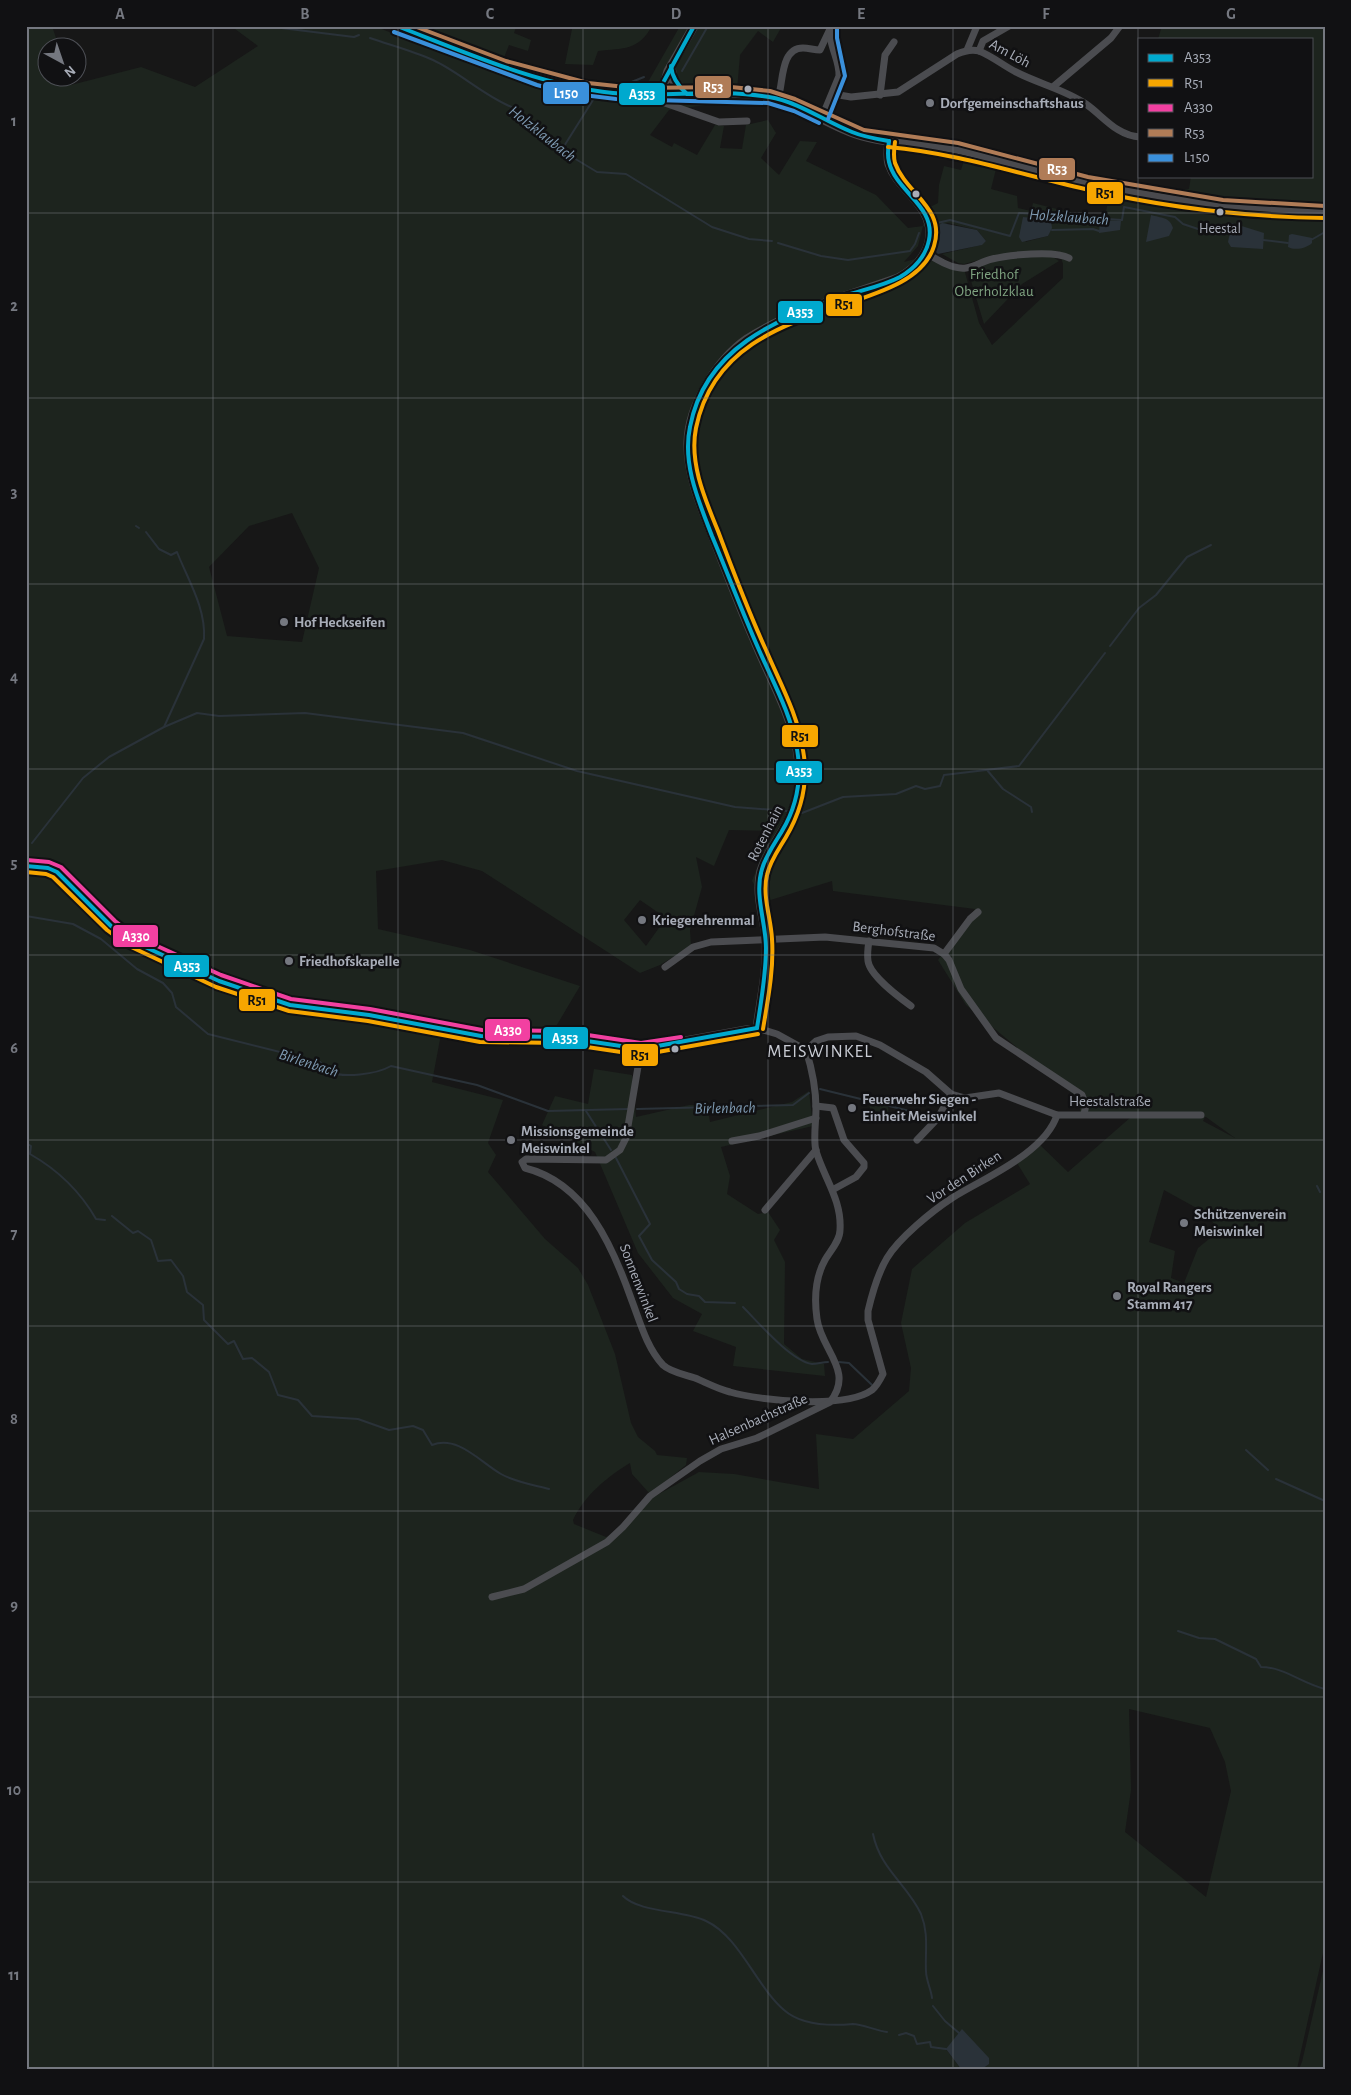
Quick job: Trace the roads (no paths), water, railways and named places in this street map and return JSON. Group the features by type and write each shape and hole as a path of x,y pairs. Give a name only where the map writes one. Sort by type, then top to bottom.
{"street":[{"path":"396,26 539,80 587,90 661,95 687,94 769,98 796,105 849,131 889,141 914,142 958,149 1052,175 1198,203 1292,212 1325,212"},
{"path":"694,26 662,84 662,102 719,122 747,121"},
{"path":"966,50 977,26"},
{"path":"979,51 983,41 1009,26"},
{"path":"1054,86 1111,38 1120,26"},
{"path":"780,90 786,61 790,54 804,48 820,50 830,28"},
{"path":"822,117 832,94 839,70 831,46 830,28"},
{"path":"880,95 885,55 894,42"},
{"name":"Am Löh","path":"832,94 851,97 898,92 957,54 966,50 979,51 1016,72 1040,83 1054,86 1085,104 1124,134 1138,137"},
{"path":"671,66 673,80 687,94"},
{"path":"889,141 888,154 893,172 925,214 929,229 926,253 940,261 966,268 992,259 1012,256 1056,255 1069,258"},
{"name":"Rotenhain","path":"757,1028 764,977 766,939 759,883 764,863 794,808 799,778 798,754 786,716 742,613 700,503 689,460 688,441 692,419 702,392 720,363 746,340 785,319 898,278 914,267 926,253"},
{"path":"26,866 48,868 57,872 111,926 138,945 219,981 281,1002 317,1010 369,1015 481,1036 560,1037 640,1050 757,1028 778,1034 806,1050 816,1041 828,1037 856,1036 866,1038 926,1072 951,1094 938,1118 917,1140"},
{"path":"944,954 970,919 978,912"},
{"name":"Berghofstraße","path":"664,967 693,947 710,942 825,937 934,948 944,954 961,989 996,1038 1082,1095 1086,1105 1084,1114"},
{"path":"869,941 868,962 871,968 893,992 911,1006"},
{"name":"Sonnenwinkel","path":"640,1050 626,1138 620,1150 606,1160 526,1158 522,1160 523,1165 538,1171 564,1187 582,1202 611,1246 642,1330 652,1350 665,1367 731,1392 830,1402"},
{"name":"Halsenbachstraße","path":"492,1597 524,1589 607,1542 623,1527 644,1502 700,1461 721,1449 757,1438 830,1402 837,1394 840,1378 836,1363 824,1344 818,1327 816,1293 820,1270 840,1234 840,1220 834,1189 816,1150 816,1106 806,1050"},
{"name":"Heestalstraße","path":"951,1094 965,1098 999,1093 1057,1115 1201,1115"},
{"path":"816,1106 833,1108 844,1140 864,1163 864,1167 856,1177 834,1189"},
{"name":"Vor den Birken","path":"830,1402 847,1400 871,1391 883,1374 868,1320 868,1312 883,1267 892,1251 949,1200 1024,1155 1038,1144 1053,1128 1057,1115"},
{"path":"732,1141 758,1136 816,1118"},
{"path":"765,1210 816,1150"}],"waterway":[{"name":"Holzklaubach","path":"265,26 354,37 359,35"},
{"path":"682,71 708,26"},
{"name":"Holzklaubach","path":"370,38 418,54 443,65 493,98 514,108 559,149 597,172 626,174 712,227 749,239 772,241"},
{"path":"629,83 644,77"},
{"path":"561,151 593,100"},
{"name":"Holzklaubach","path":"933,224 950,220 1010,236 1019,213 1122,220 1124,207 1175,217 1183,224 1201,230 1227,227 1233,229"},
{"path":"1052,230 1093,229 1099,231"},
{"name":"Holzklaubach","path":"1311,240 1325,232"},
{"name":"Holzklaubach","path":"778,243 821,256 848,260 910,251 919,233"},
{"name":"Holzklaubach","path":"1263,240 1288,243"},
{"path":"146,532 159,549 171,555 177,552 199,605 204,628 204,639 164,727"},
{"path":"1110,646 1139,608 1156,595 1187,557 1211,545"},
{"path":"798,812 802,813 843,797 896,794 916,786 925,789 940,786 944,775 1019,766 1105,653"},
{"path":"32,843 83,778 109,757 164,727 197,713 219,716 305,713 463,733 577,771 735,807 787,811"},
{"path":"987,770 1003,789 1031,807 1032,812"},
{"name":"Birlenbach","path":"26,916 73,924 101,939 137,969 163,983 172,993 176,1007 208,1034 320,1062 328,1071 342,1075 360,1075 391,1066 477,1085 548,1111 628,1109"},
{"name":"Birlenbach","path":"820,1089 930,1116"},
{"name":"Birlenbach","path":"637,1109 793,1105 809,1093"},
{"path":"586,1111 611,1150"},
{"path":"26,1143 31,1146 30,1154 68,1182 83,1199 96,1219 105,1220"},
{"path":"616,1158 650,1224 639,1236 652,1260 676,1282 679,1289 687,1294 699,1296 705,1302 735,1303"},
{"path":"1317,1186 1320,1192"},
{"path":"112,1216 133,1233 138,1231 151,1240 158,1261 171,1260 183,1276 187,1292 203,1305 204,1320 228,1344 234,1341 243,1359 252,1358 269,1372 278,1395 298,1400 312,1416 358,1419 389,1430 413,1426 423,1430 432,1445 442,1443 460,1447 506,1477 549,1489"},
{"path":"743,1307 775,1340 794,1356 812,1364 828,1362"},
{"path":"839,1362 849,1363 872,1385"},
{"path":"1246,1450 1268,1470"},
{"path":"1276,1479 1325,1501"},
{"path":"1178,1631 1199,1638 1215,1639 1256,1659 1261,1667 1278,1670 1325,1689"},
{"path":"873,1834 882,1857 921,1914 926,1936 926,1974 932,1998"},
{"path":"623,1896 640,1906 697,1917 718,1928 738,1949 774,2000 791,2015 817,2024 856,2024 887,2032"},
{"path":"933,2006 945,2021 959,2033"},
{"path":"899,2035 906,2033 914,2036 917,2044 930,2042 931,2047 946,2049"}],"place":[{"name":"Dorfgemeinschaftshaus","path":"930,103"},
{"name":"Heestal","path":"1220,212"},
{"name":"Hof Heckseifen","path":"284,622"},
{"name":"Kriegerehrenmal","path":"642,920"},
{"name":"Friedhofskapelle","path":"289,961"},
{"name":"Feuerwehr Siegen - Einheit Meiswinkel","path":"852,1108"},
{"name":"Missionsgemeinde Meiswinkel","path":"511,1140"},
{"name":"Schützenverein Meiswinkel","path":"1184,1223"},
{"name":"Royal Rangers Stamm 417","path":"1117,1296"}],"district":[{"name":"MEISWINKEL","path":"820,1051"}],"park label":[{"name":"Friedhof Oberholzklau","path":"994,282"}]}
